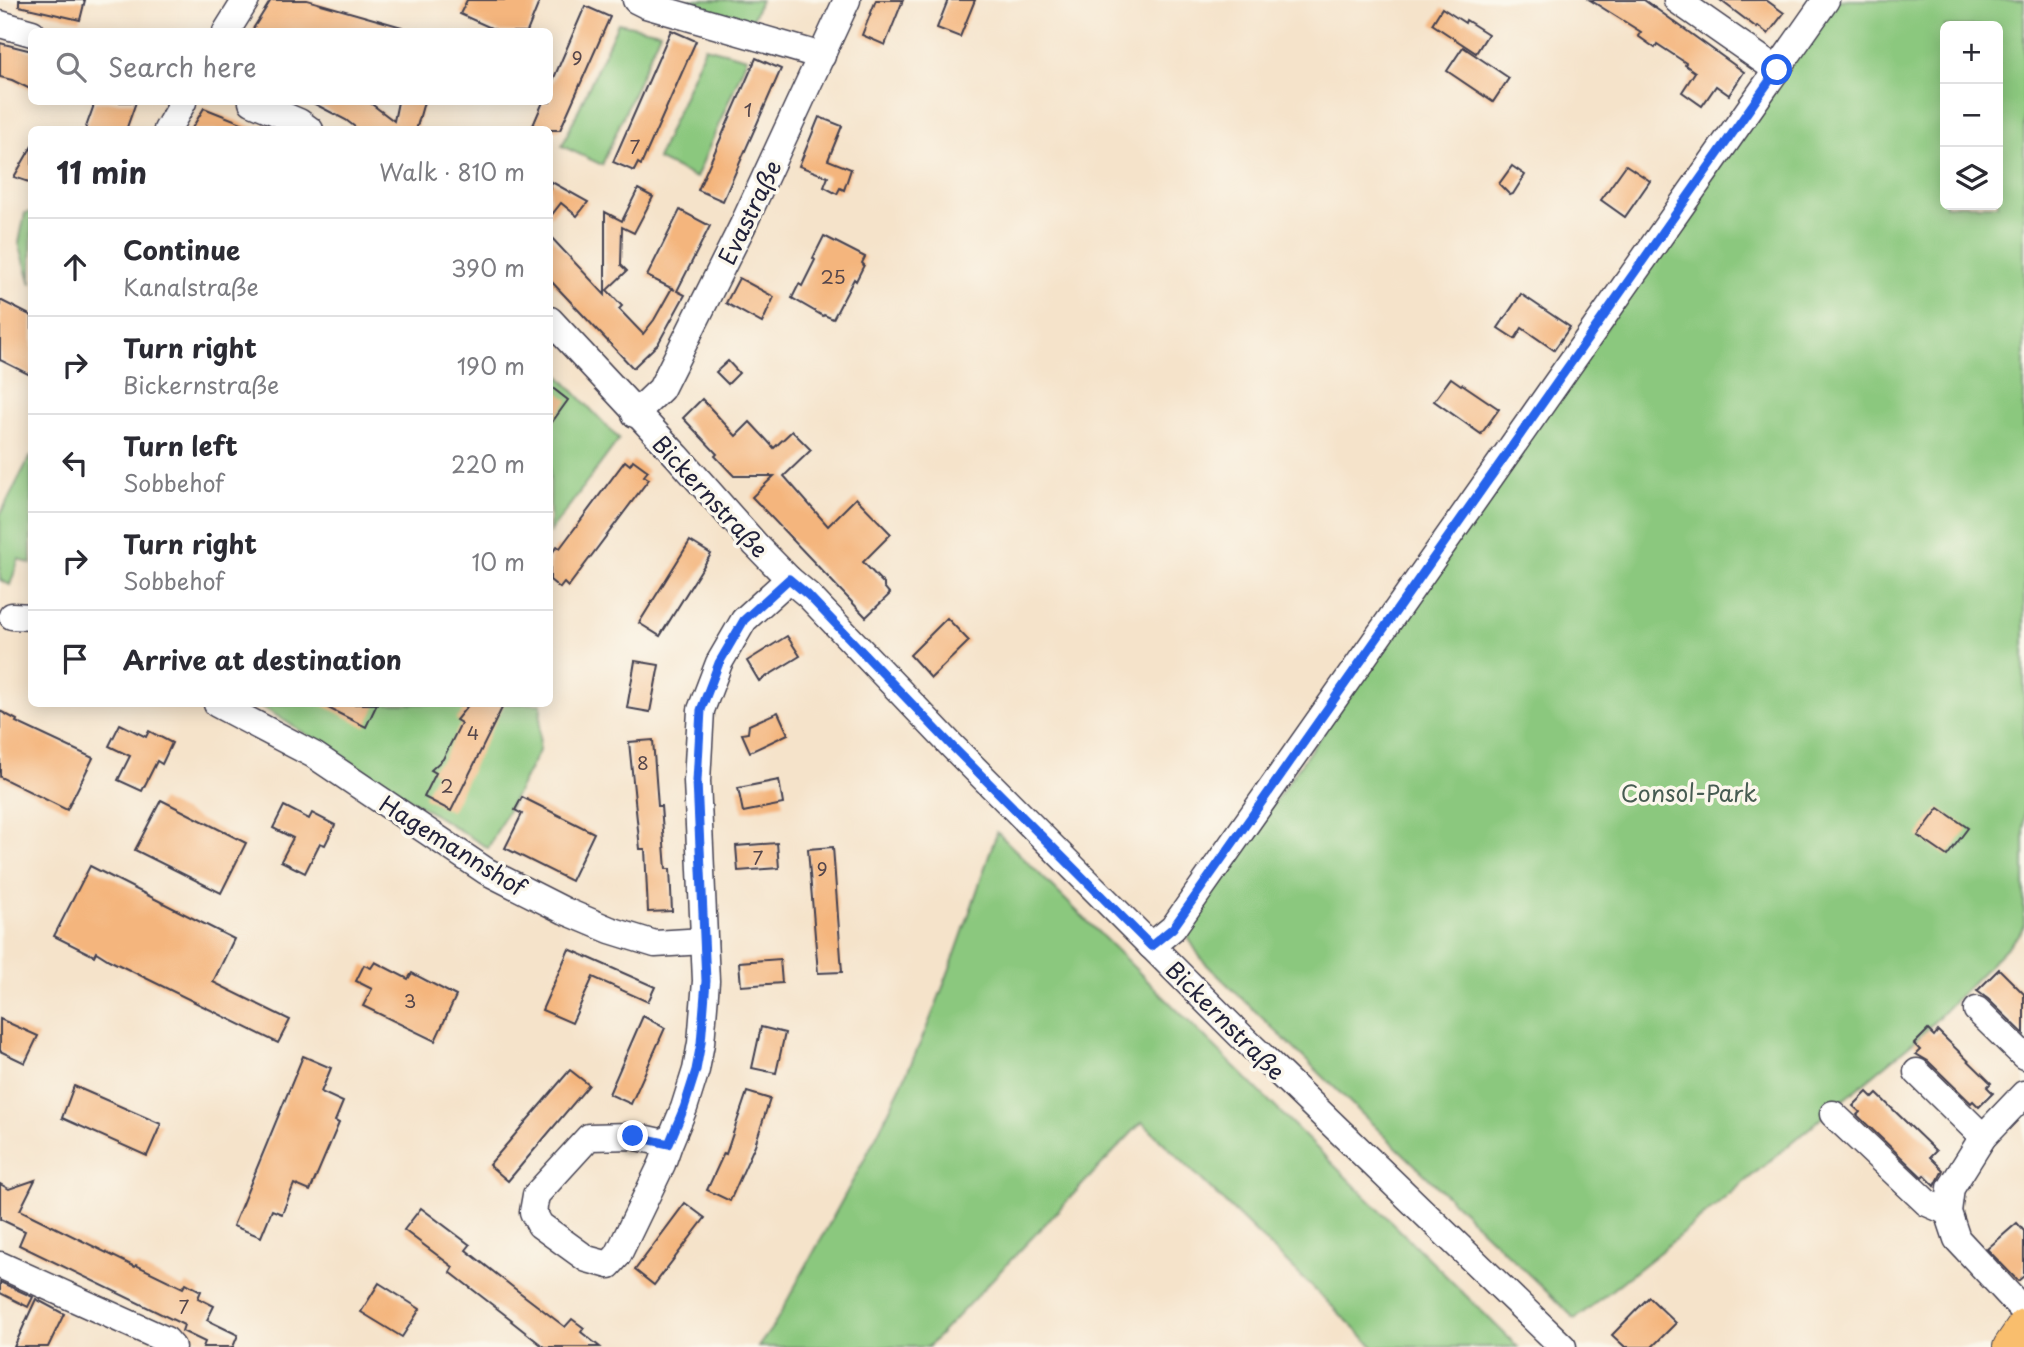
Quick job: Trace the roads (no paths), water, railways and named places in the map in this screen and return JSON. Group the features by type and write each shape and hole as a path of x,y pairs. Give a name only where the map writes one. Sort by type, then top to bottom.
{"main road":[{"path":"2010,1347 2024,1325"}],"street":[{"path":"228,28 246,0"},
{"path":"636,0 822,56"},
{"name":"Evastraße","path":"635,414 661,389 743,225 847,0"},
{"path":"1677,0 1777,70"},
{"path":"1151,946 1173,928 1181,917 1826,0"},
{"path":"0,24 28,32"},
{"path":"169,126 181,105"},
{"path":"258,105 304,126"},
{"name":"Bickernstraße","path":"553,323 789,579 808,595 953,747 1239,1034 1563,1347"},
{"path":"669,1144 633,1136 589,1137 536,1195 533,1212 540,1225 587,1259 609,1265 618,1255 662,1164 688,1096 701,1043 706,981 697,781 701,710 719,663 744,620 789,579"},
{"name":"Hagemannshof","path":"222,707 314,755 486,871 565,911 610,930 655,943 704,941"},
{"path":"1977,1010 2024,1056"},
{"path":"1917,1072 1983,1136"},
{"path":"2024,1094 1983,1136 1951,1188 1948,1212 1957,1239 2024,1311"},
{"path":"1833,1114 1927,1203 1948,1212"},
{"path":"0,1265 166,1340 172,1347"}],"park label":[{"name":"Consol-Park","path":"1689,792"}]}
